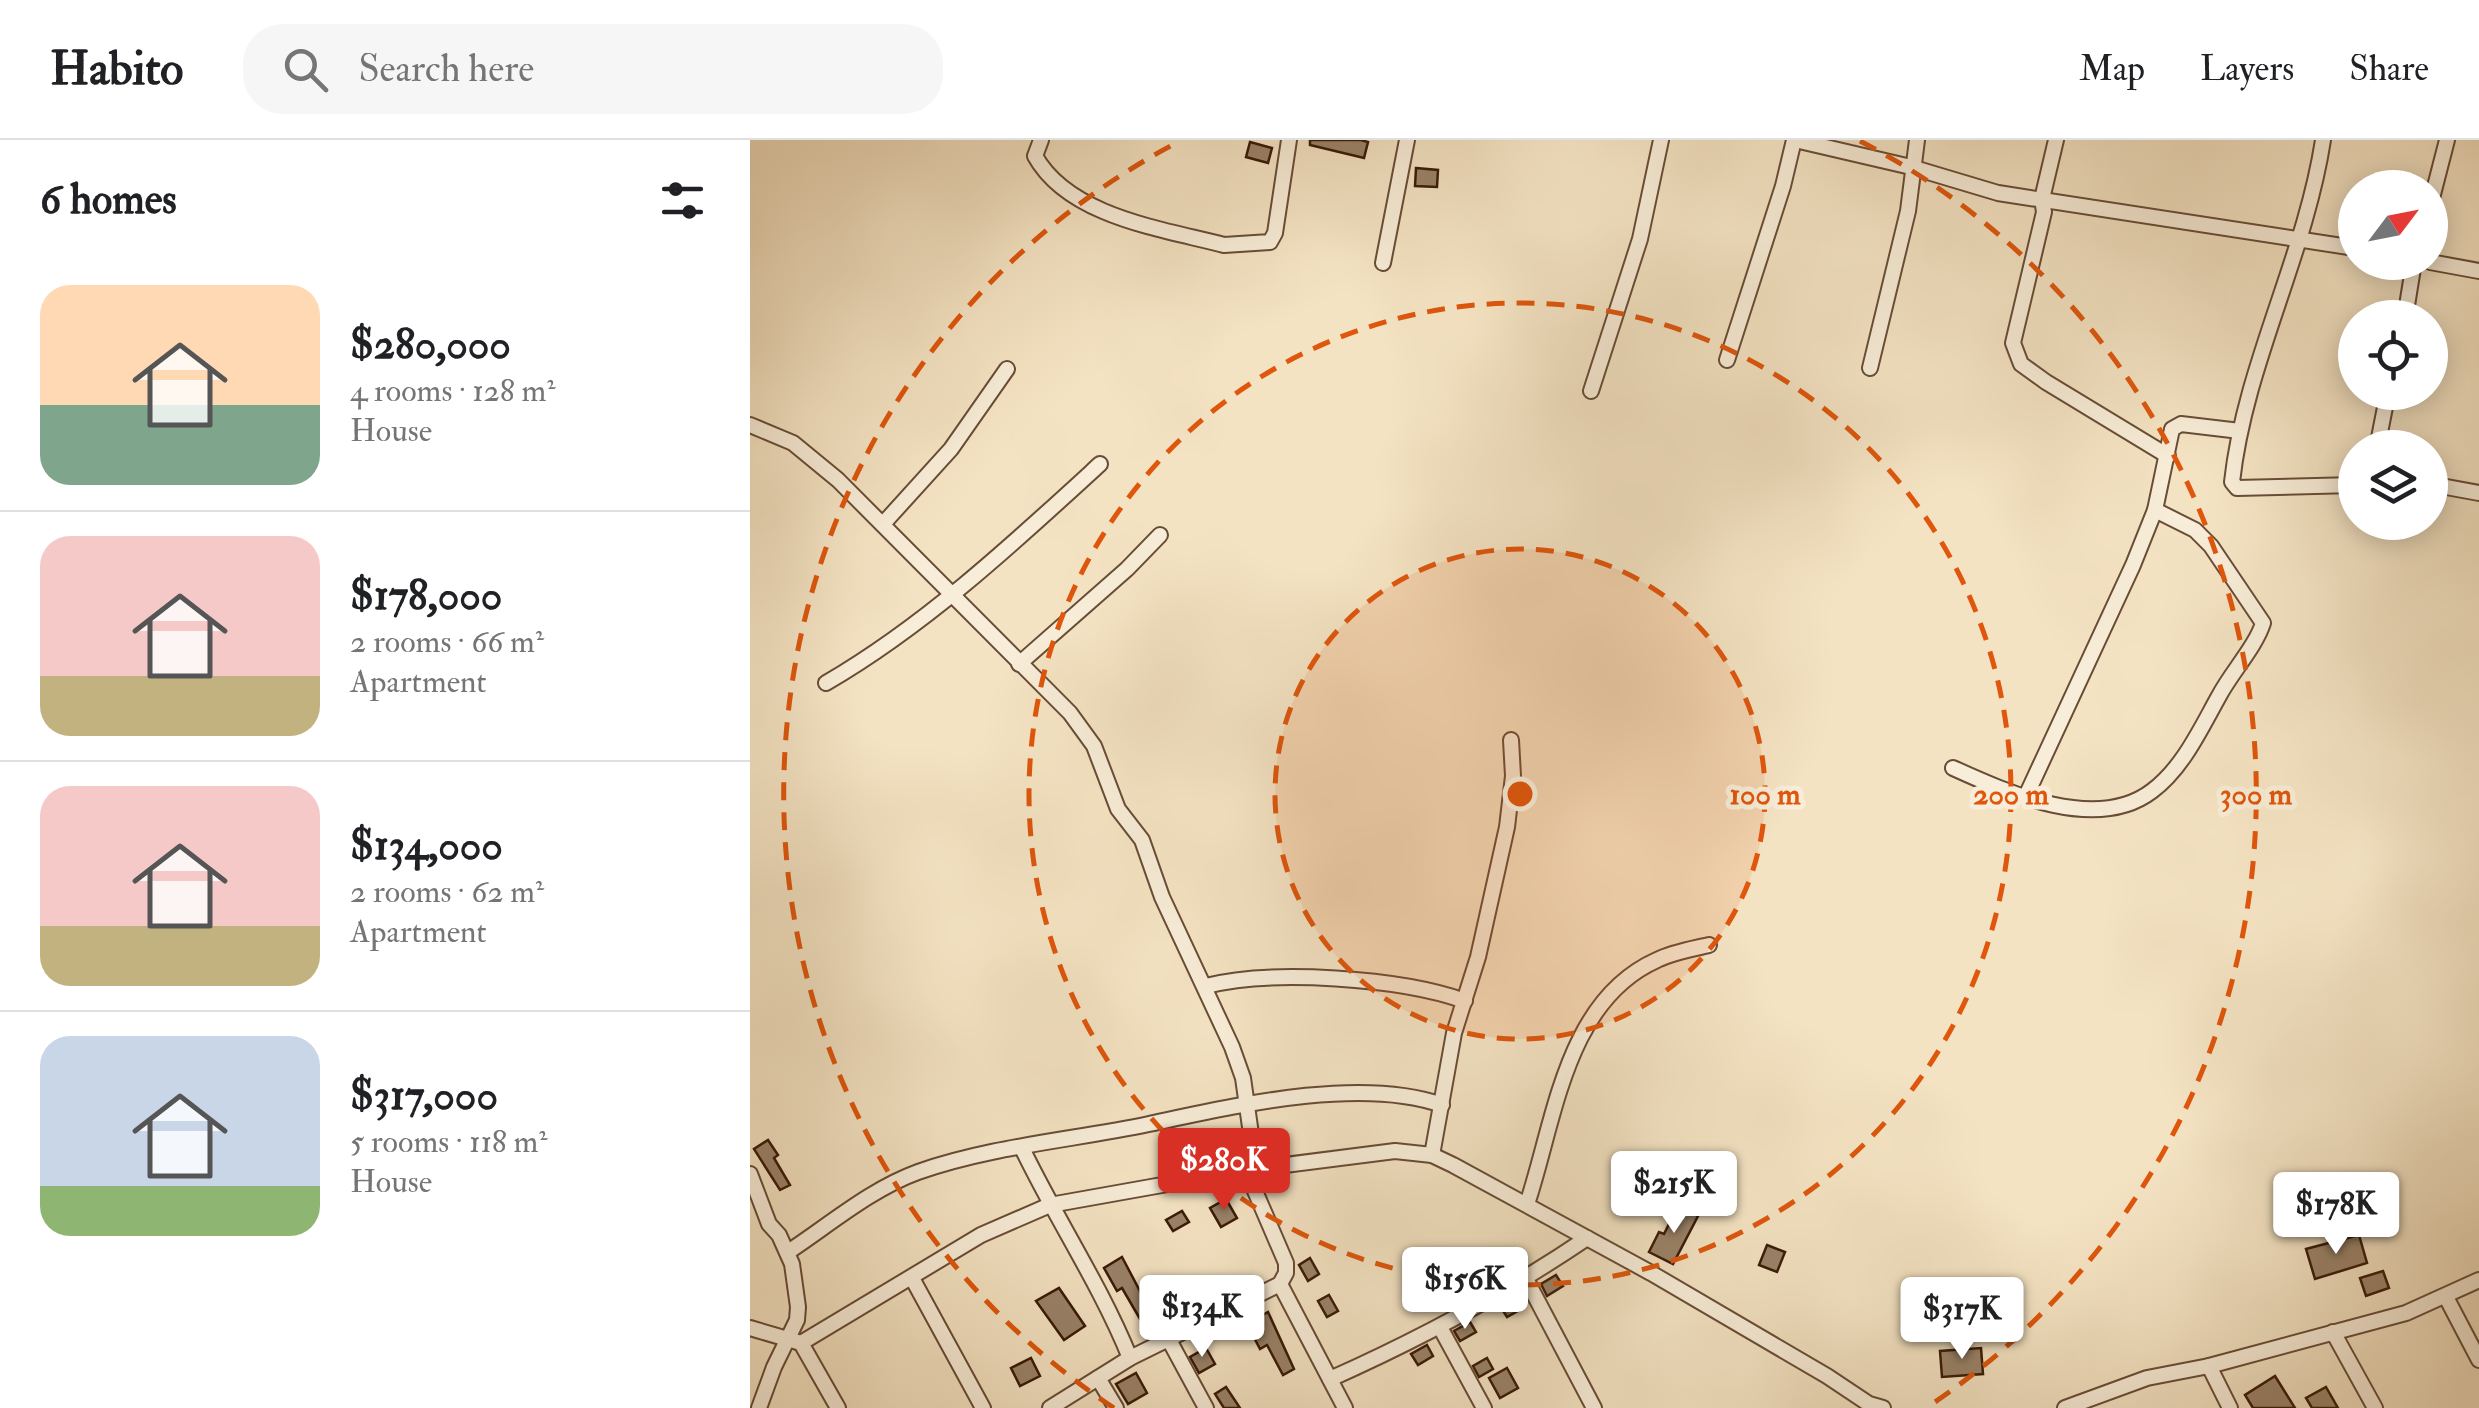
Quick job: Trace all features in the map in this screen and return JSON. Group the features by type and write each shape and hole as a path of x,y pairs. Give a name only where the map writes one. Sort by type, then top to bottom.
{"street":[{"path":"1042,140 1035,156 1047,174 1104,212 1224,246 1270,242 1275,233 1289,140"},
{"path":"1384,263 1408,140"},
{"path":"1591,391 1640,239 1661,140"},
{"path":"1728,360 1794,140 1911,167 1998,193 2338,246"},
{"path":"1870,368 1908,211 1917,140"},
{"path":"2056,140 2014,352 2021,364 2046,382 2168,456"},
{"path":"2324,140 2240,430 2232,482 2237,488 2338,485"},
{"path":"2439,170 2447,140"},
{"path":"2448,265 2479,271"},
{"path":"883,524 960,437 1007,369"},
{"path":"750,424 793,444 838,480 1070,712 1094,746 1118,808 1142,840 1162,897 1206,986 1243,1078 1251,1169 1286,1263 1280,1284 1130,1358 1050,1408"},
{"path":"2026,796 2134,565 2155,510 2175,425 2240,430"},
{"path":"826,684 860,663 951,592 1100,464"},
{"path":"2448,487 2479,493"},
{"path":"1953,768 2026,796 2082,808 2109,808 2131,803 2150,792 2186,752 2264,623 2211,546 2195,530 2155,510"},
{"path":"1019,664 1128,569 1160,534"},
{"path":"1432,1155 1454,1033 1478,957 1507,827 1513,776 1511,740"},
{"path":"1526,1204 1558,1090 1598,1009 1630,975 1657,960 1709,945"},
{"path":"1206,986 1236,980 1346,980 1400,984 1464,1000"},
{"path":"788,1252 891,1185 918,1172 1022,1148 1246,1105 1359,1092 1414,1095 1442,1105"},
{"path":"1022,1148 1102,1296 1130,1358"},
{"path":"794,1340 912,1278 981,1235 1050,1205 1251,1169 1395,1151 1432,1155 1526,1204 1828,1376 1871,1407"},
{"path":"750,1174 769,1224 788,1252 798,1307 794,1340 760,1408"},
{"path":"1330,1379 1441,1329 1587,1238"},
{"path":"912,1278 983,1408"},
{"path":"1526,1279 1594,1408"},
{"path":"2064,1408 2092,1403 2147,1378 2209,1366 2406,1313 2479,1280"},
{"path":"1280,1284 1345,1408"},
{"path":"2446,1297 2479,1360"},
{"path":"750,1328 794,1340 838,1408"},
{"path":"1441,1329 1484,1408"},
{"path":"2333,1332 2375,1408"},
{"path":"1168,1338 1206,1408"},
{"path":"2209,1366 2230,1408"},
{"path":"1098,1378 1116,1408"}],"building":[{"path":"1310,140 1368,142 1364,158 1310,145"},
{"path":"1250,142 1272,148 1268,163 1246,157"},
{"path":"1416,168 1438,170 1437,187 1415,186"},
{"path":"768,1140 790,1185 780,1190 754,1149"},
{"path":"1226,1199 1237,1218 1221,1227 1210,1208"},
{"path":"1678,1206 1698,1216 1673,1264 1649,1252 1659,1232 1664,1234"},
{"path":"1182,1211 1189,1222 1173,1231 1166,1220"},
{"path":"2359,1235 2367,1263 2315,1279 2306,1249"},
{"path":"1767,1245 1785,1252 1777,1272 1759,1265"},
{"path":"1474,1255 1481,1266 1465,1275 1458,1264"},
{"path":"1122,1257 1151,1312 1140,1319 1122,1288 1117,1291 1104,1268"},
{"path":"1310,1258 1319,1274 1308,1281 1299,1265"},
{"path":"2383,1271 2389,1288 2366,1296 2360,1278"},
{"path":"1556,1275 1563,1286 1547,1296 1541,1284"},
{"path":"1059,1288 1085,1326 1064,1340 1036,1301"},
{"path":"1329,1295 1338,1311 1327,1317 1318,1301"},
{"path":"1516,1297 1523,1308 1507,1317 1500,1306"},
{"path":"1268,1312 1294,1369 1283,1375 1267,1345 1260,1349 1247,1324"},
{"path":"1470,1322 1476,1332 1460,1341 1454,1331"},
{"path":"1427,1345 1433,1356 1418,1365 1411,1354"},
{"path":"1206,1348 1215,1364 1199,1373 1190,1357"},
{"path":"1981,1348 1983,1374 1942,1377 1940,1351"},
{"path":"1031,1358 1040,1376 1020,1386 1011,1368"},
{"path":"1487,1358 1493,1369 1479,1377 1473,1366"},
{"path":"1507,1368 1518,1388 1500,1398 1489,1378"},
{"path":"1136,1373 1147,1393 1128,1404 1116,1384"},
{"path":"2275,1376 2295,1408 2253,1408 2245,1395"},
{"path":"1226,1387 1240,1408 1224,1408 1215,1394"},
{"path":"2326,1387 2338,1408 2312,1408 2306,1398"}]}
